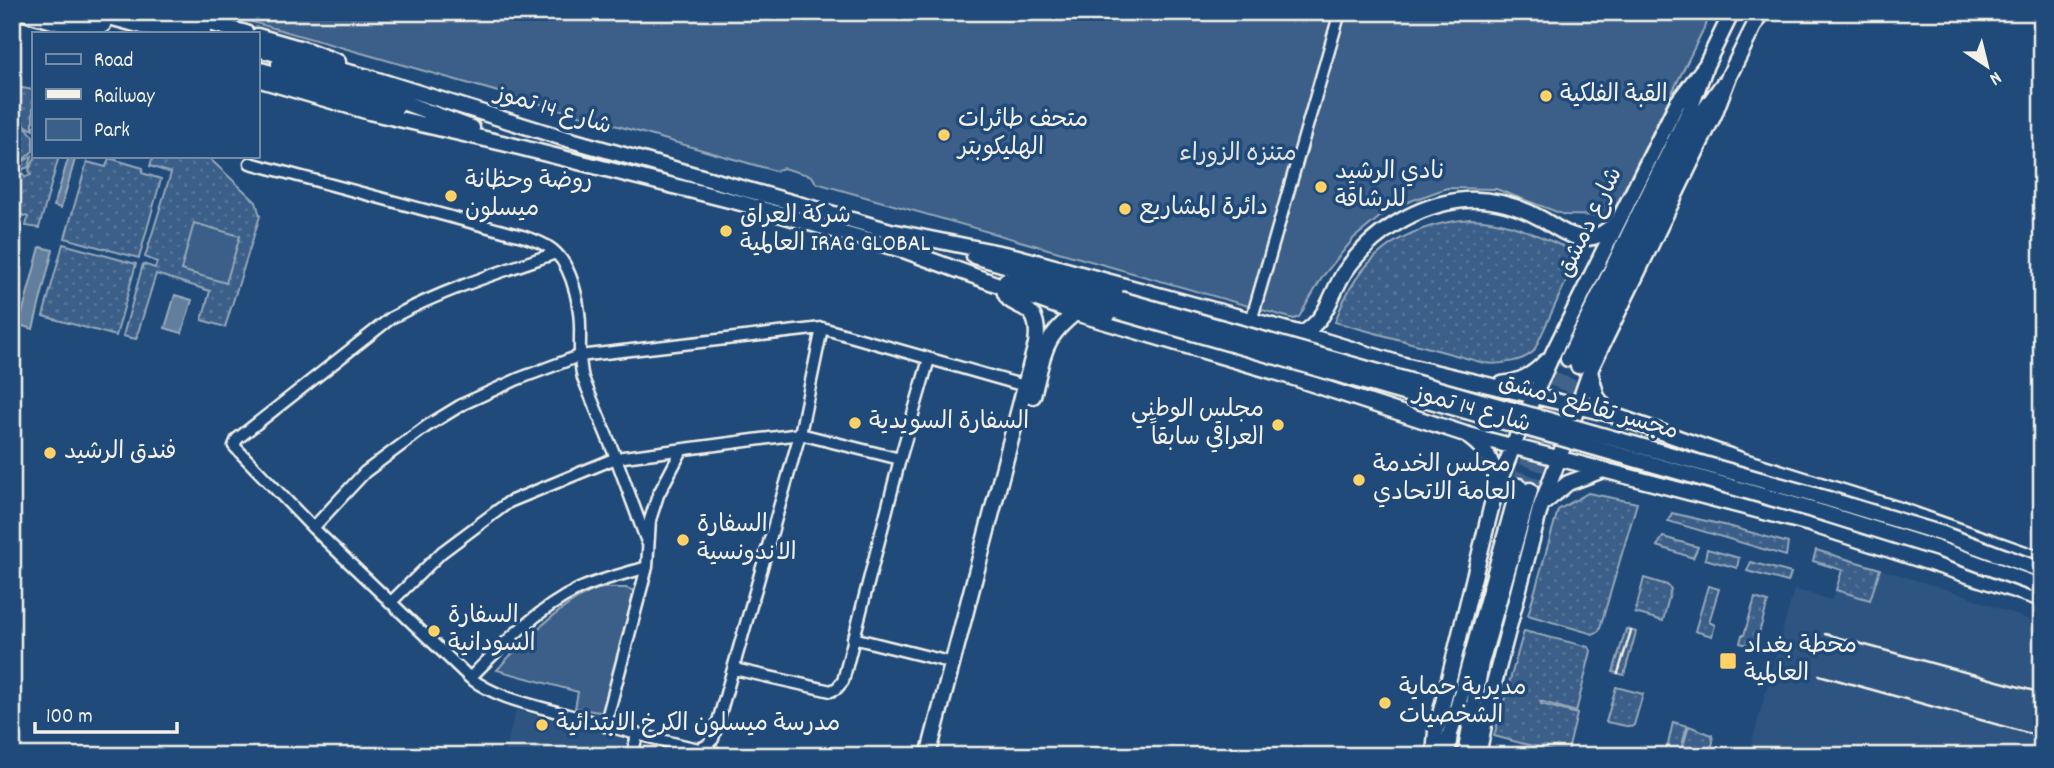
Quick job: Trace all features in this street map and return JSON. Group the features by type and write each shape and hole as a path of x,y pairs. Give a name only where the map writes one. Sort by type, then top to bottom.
{"main road":[{"path":"21,12 91,32"},
{"path":"58,12 128,32"},
{"path":"91,12 164,32"},
{"path":"128,12 199,32"},
{"path":"169,12 242,32"},
{"name":"شارع دمشق","path":"1576,413 1579,364 1691,107 1706,65 1732,12"},
{"name":"شارع دمشق","path":"1579,364 1723,96 1729,76 1761,12"},
{"path":"259,37 318,54 368,77"},
{"name":"شارع 14 تموز","path":"259,50 368,77 895,247 1088,303 1118,305"},
{"name":"شارع 14 تموز","path":"259,59 370,90 511,145"},
{"name":"شارع دمشق","path":"1531,401 1677,103 1706,65"},
{"path":"259,70 411,112 511,145"},
{"name":"شارع 14 تموز","path":"259,80 369,112 837,215"},
{"path":"1302,334 1322,318 1343,275 1365,248 1393,225 1428,208 1463,200 1490,201 1531,213 1569,234 1587,238 1602,233 1616,223"},
{"name":"شارع 14 تموز","path":"852,220 896,232 1014,256 1302,334 1404,365 1493,385 1531,401 1576,413 1611,414 2042,560"},
{"name":"شارع 14 تموز","path":"896,232 999,276 1074,313 1285,376 1465,434 1516,440 1561,452 1604,470 1810,524 2042,599"},
{"path":"928,756 1036,344 1037,320 1007,297 999,276 1005,257 1014,256"},
{"name":"شارع 14 تموز","path":"999,276 1118,305"},
{"path":"938,756 1046,346 1054,332 1088,303"},
{"name":"مجسر تقاطع دمشق","path":"1118,305 2040,578"},
{"path":"1493,385 1520,381 1530,376 1553,353"},
{"path":"1579,364 1597,397 1611,414"},
{"path":"1465,434 1483,448 1490,458 1495,472 1495,492"},
{"path":"1434,756 1436,731 1495,492 1516,440"},
{"path":"1478,755 1490,696 1540,509 1561,452"},
{"path":"1540,509 1557,490 1568,483 1604,470"},
{"path":"1447,756 1450,734 1525,488 1481,663 1478,755"}],"street":[{"path":"1251,321 1340,12"},
{"path":"250,163 522,236 541,242 556,253 569,277 577,306 579,356 583,378 647,542"},
{"path":"556,253 471,283 413,306 391,318 237,439 234,446 390,603 484,689 605,726 699,749 713,739 800,434 822,328"},
{"path":"313,528 365,472 427,426 463,404 579,356 822,328 1025,386"},
{"path":"734,669 831,691 838,688 843,681 900,458 929,359"},
{"path":"390,603 442,552 509,502 616,458 800,434 900,458"},
{"path":"605,726 647,567 650,520 658,495 682,450"},
{"path":"470,678 524,626 556,602 579,589 647,567"},
{"path":"853,638 953,663"},
{"path":"632,756 637,735"}],"shaded area":[{"path":"68,158 75,158 61,208 54,206"},
{"path":"40,247 53,250 33,329 19,325"},
{"path":"175,295 192,300 182,333 165,328"},
{"path":"1880,569 1967,596 2042,625 2042,756 1748,756 1794,589 1831,600 1836,590 1870,600"},
{"name":"مدرسة ميسلون الكرخ الابتدائية","path":"516,710 627,740 623,756 504,756"}],"green space":[{"name":"متنزه الزوراء","path":"217,12 1712,12 1611,216 1565,215 1496,189 1447,188 1391,208 1354,238 1323,276 1299,317 1294,319 816,183 812,176 783,168 776,171"},
{"path":"12,86 32,90 32,129 25,125 12,130"},
{"path":"27,128 32,135 32,152 24,159 12,161 12,133"},
{"path":"32,156 29,167 22,172 25,177 31,175 29,170 35,158 58,158 39,228 26,226 28,217 12,212 12,164 21,163"},
{"path":"109,158 143,168 142,173 161,179 139,258 65,238 87,162 106,167"},
{"path":"152,158 209,158 256,202 260,216 225,327 202,320 210,291 156,274 136,339 123,336 143,264 155,268 157,262 145,257 171,173 150,166"},
{"path":"1470,219 1496,222 1520,229 1573,253 1575,262 1534,351 1529,355 1510,362 1484,363 1335,322 1356,279 1385,248 1423,229"},
{"path":"194,223 240,236 226,283 181,270"},
{"path":"63,244 136,264 116,336 43,316"},
{"path":"1588,493 1637,503 1599,631 1593,634 1528,615 1558,510"},
{"path":"1672,513 1788,543 1786,556 1668,521"},
{"path":"1663,537 1698,547 1693,558 1657,546"},
{"path":"1707,549 1739,558 1737,568 1705,559"},
{"path":"1816,550 1880,569 1870,600 1836,590 1842,570 1813,561"},
{"path":"1751,562 1791,573 1788,582 1747,571"},
{"path":"1644,578 1667,585 1671,589 1663,621 1635,613"},
{"path":"1708,586 1719,589 1709,622 1715,625 1712,636 1695,631"},
{"path":"626,588 636,594 605,713 575,708 578,692 497,670 530,636 572,603 598,589"},
{"path":"1755,598 1768,602 1755,647 1740,643"},
{"path":"1626,629 1636,632 1624,675 1613,672"},
{"path":"1524,631 1589,647 1591,651 1576,712 1540,701 1541,704 1577,714 1567,755 1494,736"},
{"path":"1616,687 1643,694 1634,725 1631,727 1606,722"},
{"path":"1673,722 1687,726 1680,753 1667,749"},
{"path":"1689,726 1712,735 1709,756 1692,752 1691,756 1681,753"}],"tunnel":[{"path":"1519,486 1538,426 1568,359"},
{"path":"1530,490 1550,428 1578,366"},
{"path":"1430,421 1458,416 1463,412 1468,400 1467,391 1444,378"},
{"path":"1652,479 1633,469 1628,459 1638,441 1647,440 1712,455"}],"railway":[{"path":"1618,673 1631,631"},
{"path":"1825,634 2042,693"},
{"path":"1819,675 2042,737"}],"place":[{"name":"القبة الفلكية","path":"1546,96"},
{"name":"متحف طائرات الهليكوبتر","path":"944,135"},
{"name":"نادي الرشيد للرشاقة","path":"1321,187"},
{"name":"روضة وحظانة ميسلون","path":"451,196"},
{"name":"دائرة المشاريع","path":"1125,209"},
{"name":"شركة العراق العالمية IRAG GLOBAL","path":"726,231"},
{"name":"السفارة السويدية","path":"855,423"},
{"name":"مجلس الوطني العراقي سابقاً","path":"1278,425"},
{"name":"فندق الرشيد","path":"50,453"},
{"name":"مجلس الخدمة العامة الاتحادي","path":"1359,480"},
{"name":"السفارة الاندونسية","path":"683,540"},
{"name":"السفارة السودانية","path":"434,631"},
{"name":"محطة بغداد العالمية","path":"1728,661"},
{"name":"مديرية حماية الشخصيات","path":"1385,703"},
{"name":"مدرسة ميسلون الكرخ الابتدائية","path":"542,725"}]}
